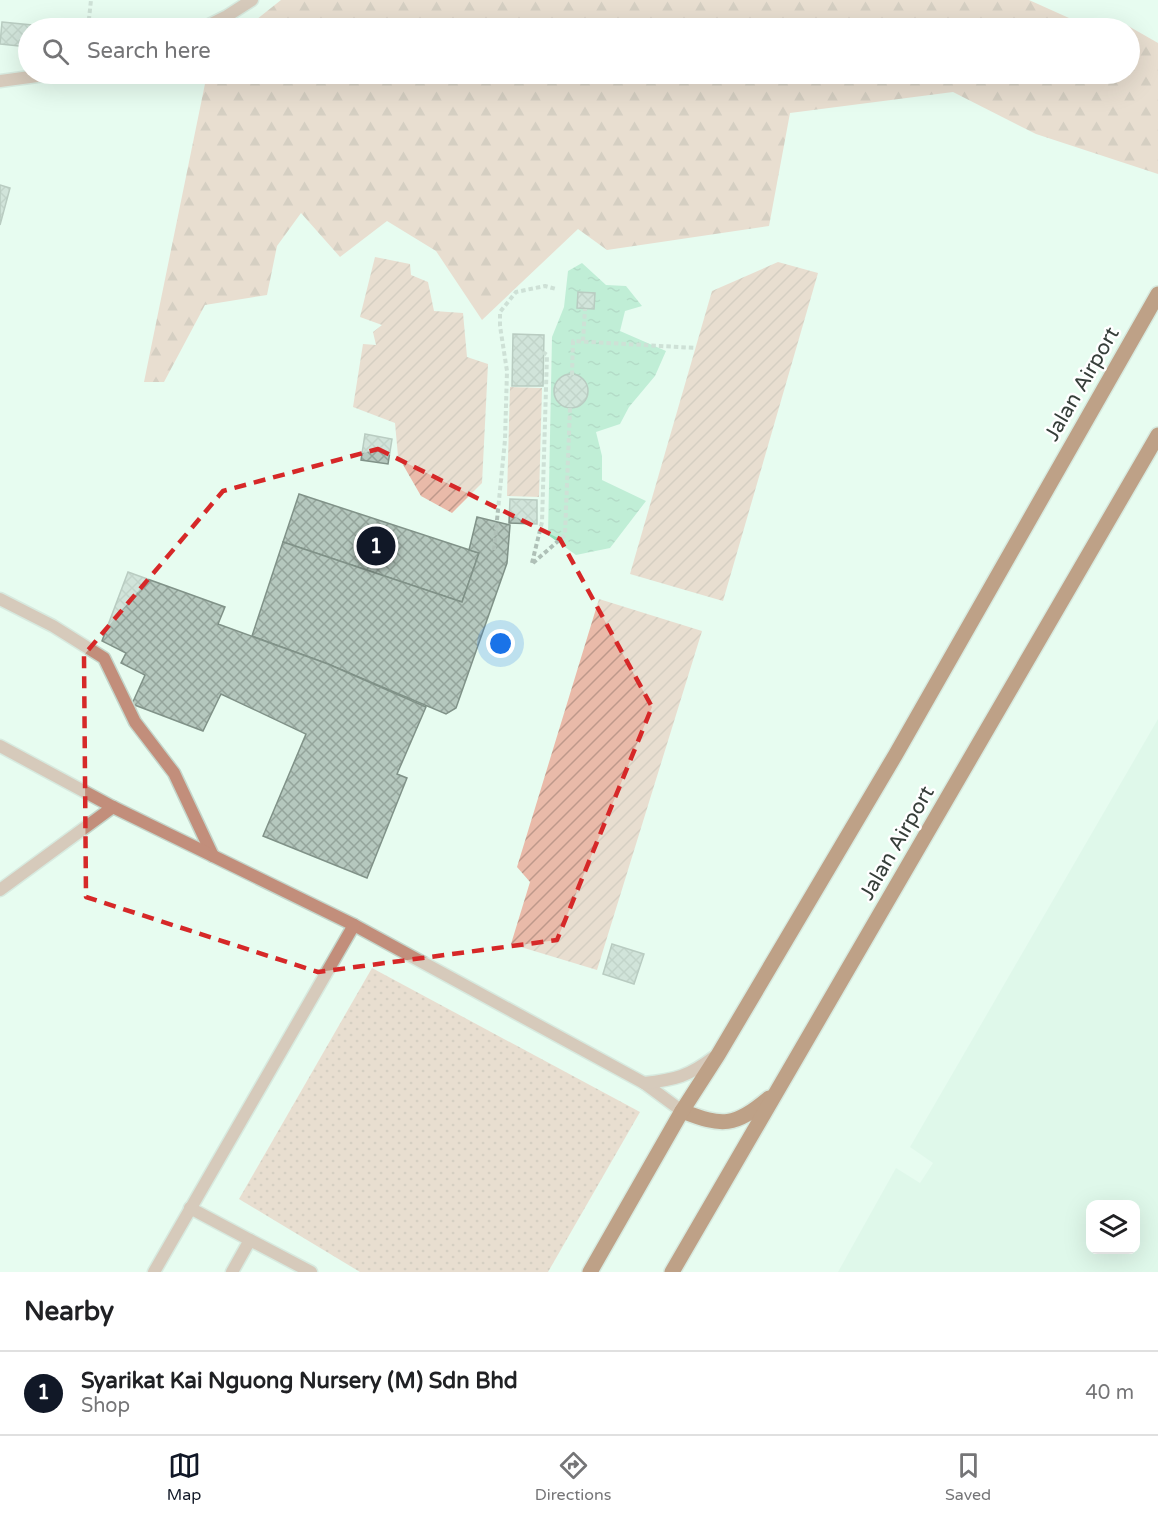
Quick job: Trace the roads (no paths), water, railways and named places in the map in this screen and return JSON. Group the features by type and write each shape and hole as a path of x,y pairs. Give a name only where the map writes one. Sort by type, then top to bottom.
{"main road":[{"name":"Jalan Airport","path":"682,1111 718,1055 896,754 1158,294"},
{"name":"Jalan Airport","path":"672,1272 1158,435"},
{"path":"590,1272 682,1111 708,1121 732,1122 755,1109 778,1090"}],"street":[{"path":"223,18 252,0"},
{"path":"0,81 18,79"},
{"path":"0,599 53,626 104,658 135,722 174,773 213,855"},
{"path":"0,746 114,807 354,925 644,1083 682,1111"},
{"path":"0,890 114,807"},
{"path":"154,1272 354,925"},
{"path":"644,1083 674,1080 698,1069 718,1055"},
{"path":"190,1208 311,1272"},
{"path":"232,1272 250,1240"}],"water":[{"path":"582,263 606,285 626,286 642,306 625,311 620,331 666,351 655,376 629,407 620,424 596,432 602,456 602,480 646,501 610,548 576,555 548,535 552,337 564,307 568,271"}],"place":[{"name":"Syarikat Kai Nguong Nursery (M) Sdn Bhd","path":"376,546"}]}
